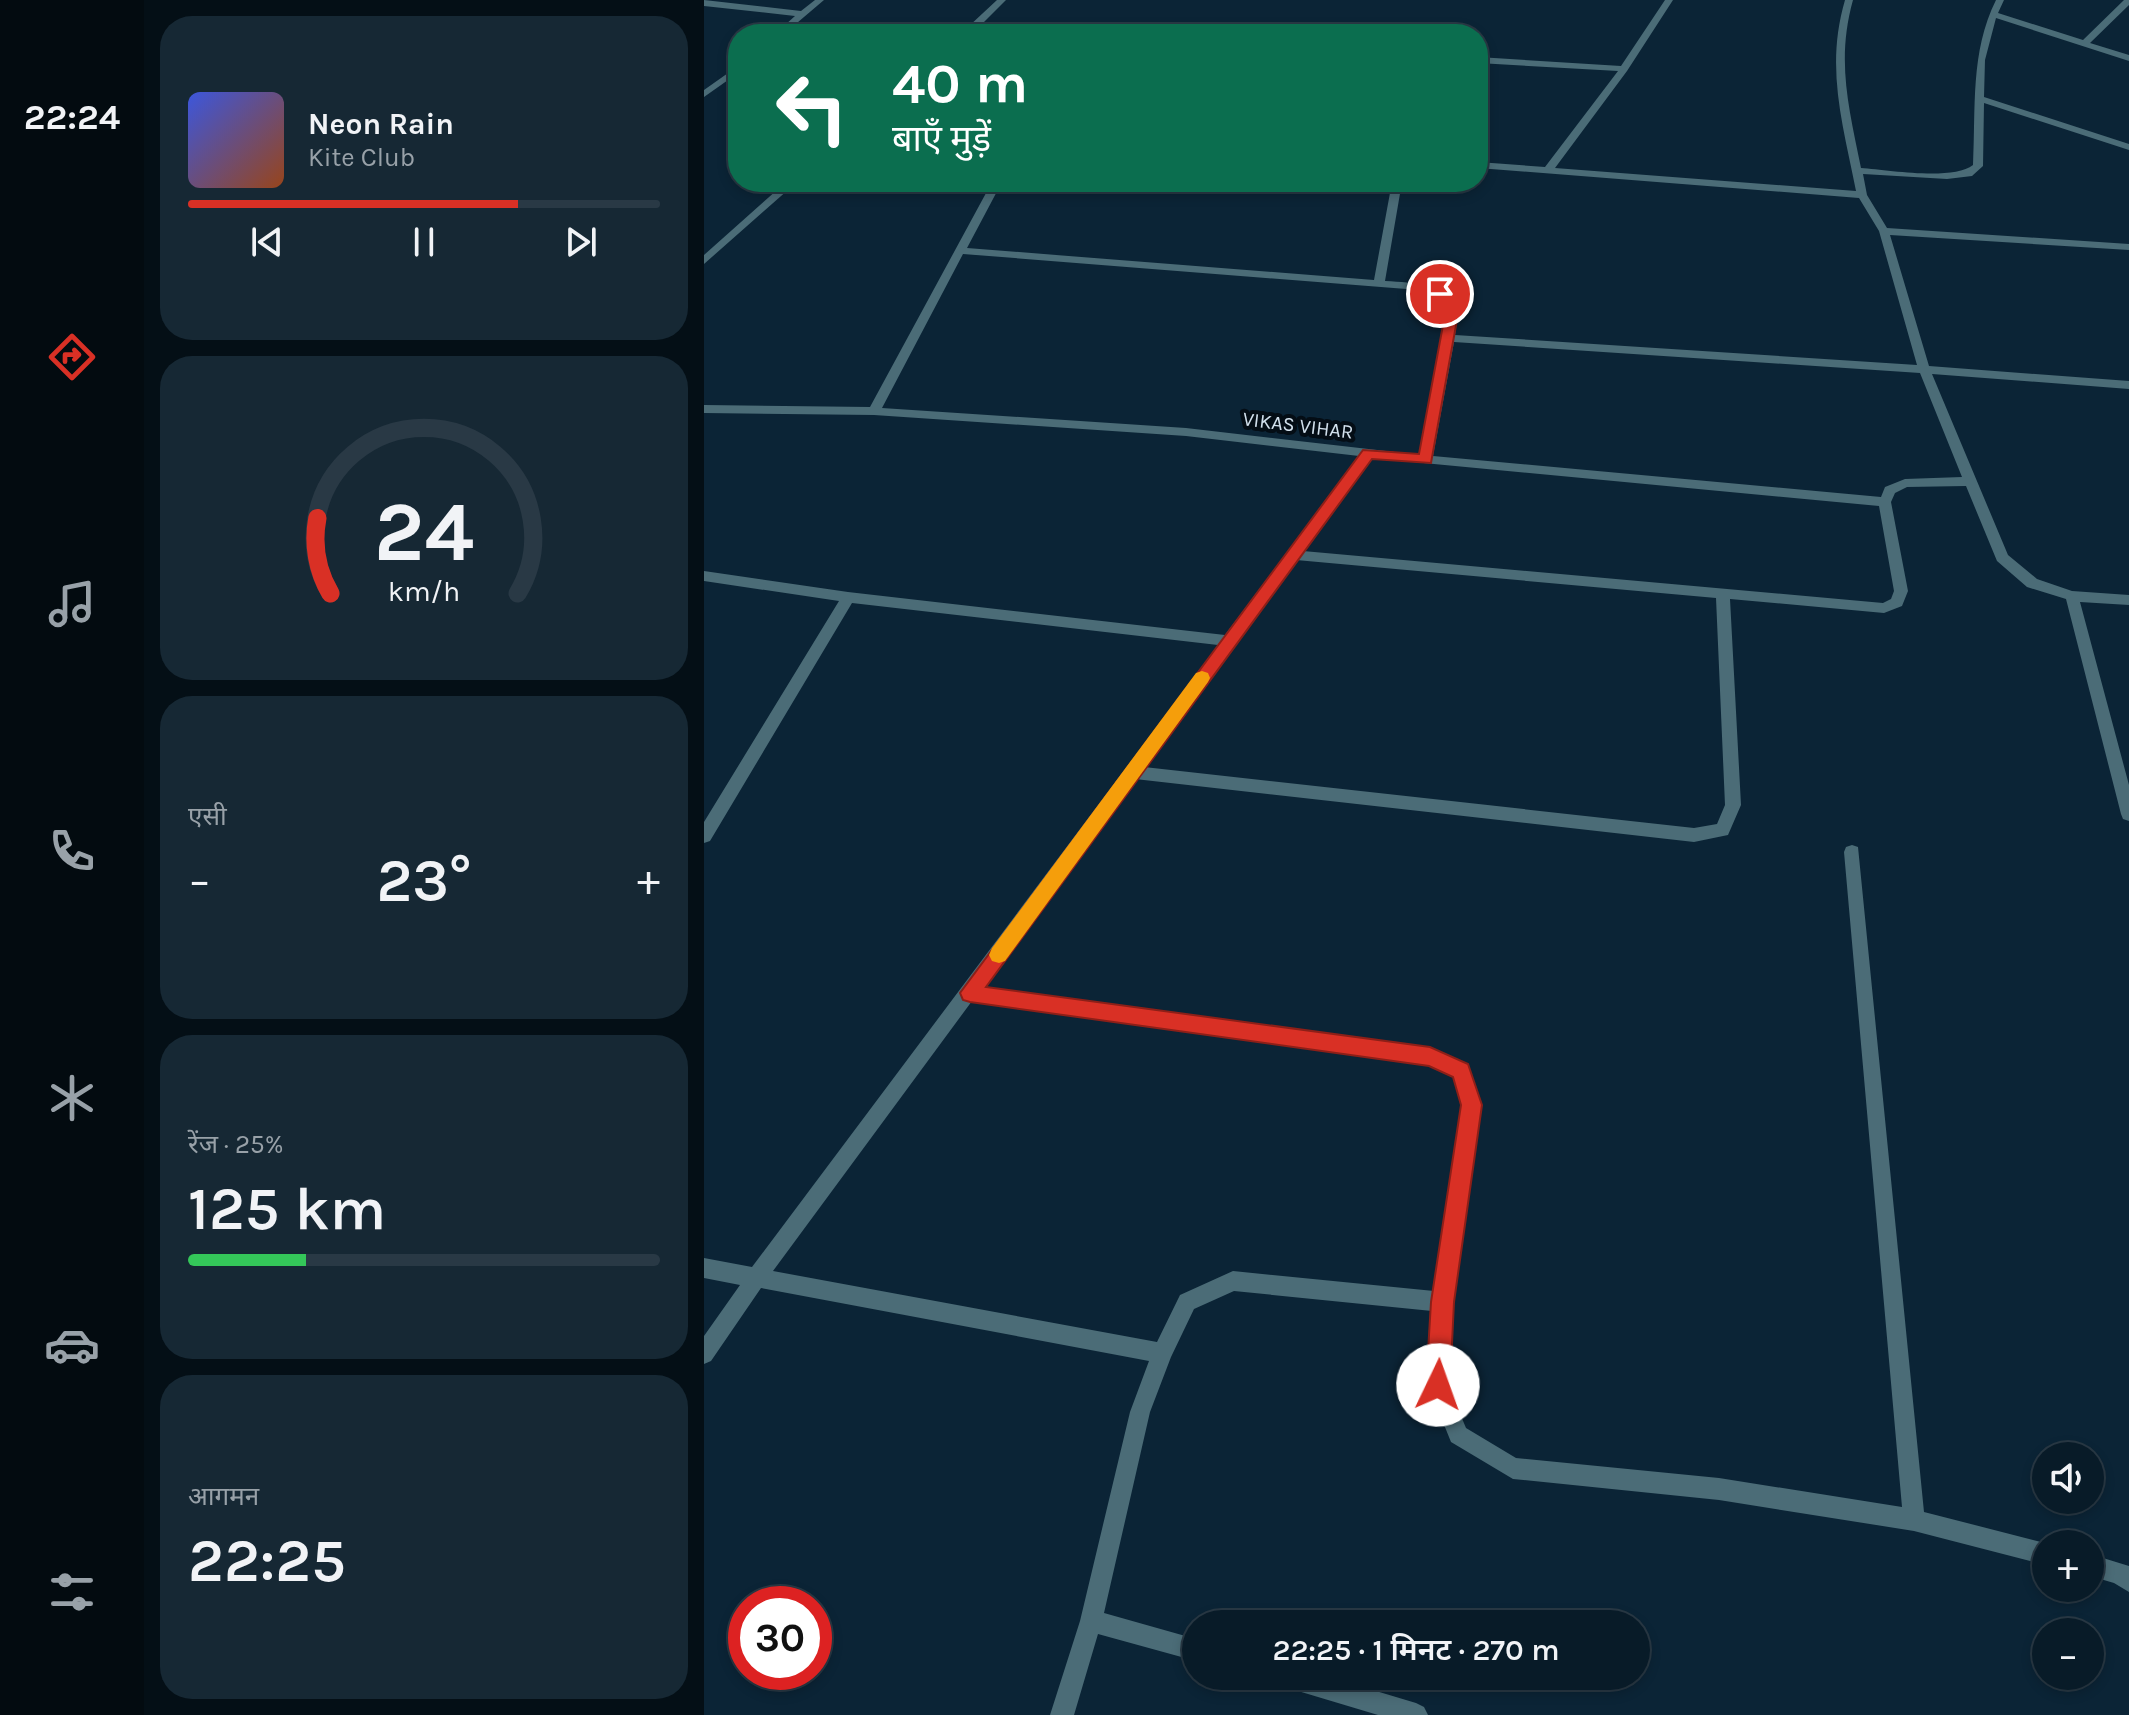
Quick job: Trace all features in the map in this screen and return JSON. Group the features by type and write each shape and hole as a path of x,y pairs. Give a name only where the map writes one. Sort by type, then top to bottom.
{"street":[{"path":"790,24 820,0"},
{"path":"976,24 1002,0"},
{"path":"1548,170 1624,69 1669,0"},
{"path":"1849,0 1842,18 1836,66 1862,195 1884,231 1923,367 2002,558 2032,583 2072,596 2129,600"},
{"path":"1857,171 1947,176 1968,174 1978,166 1979,69 1992,14 2000,0"},
{"path":"2084,44 2129,0"},
{"path":"704,3 801,14"},
{"path":"1992,14 2129,58"},
{"path":"1488,61 1624,69"},
{"path":"704,94 728,76"},
{"path":"1978,98 2129,147"},
{"path":"1488,166 1862,195"},
{"path":"704,261 781,192"},
{"path":"874,411 992,192"},
{"path":"1379,282 1395,192"},
{"path":"1884,231 2129,247"},
{"path":"960,251 1379,282 1420,287 1440,294 1453,309 1426,460"},
{"path":"1449,338 1923,367 2129,385"},
{"name":"VIKAS VIHAR","path":"705,411 874,411 1186,432 1426,460 1885,502"},
{"path":"704,1354 757,1277 1368,453"},
{"path":"1293,555 1884,608 1897,602 1901,591 1885,502 1890,490 1905,483 1971,481"},
{"path":"704,576 848,597 1229,641"},
{"path":"1133,772 1694,835 1722,830 1733,805 1723,592"},
{"path":"2072,596 2129,814"},
{"path":"704,836 848,597"},
{"path":"1852,852 1914,1520"},
{"path":"970,993 1430,1057 1461,1071 1472,1105 1442,1302 1438,1385 1458,1435 1513,1468 1719,1489 1914,1520 2032,1550"},
{"path":"704,1268 1162,1353"},
{"path":"1062,1715 1091,1621 1140,1412 1162,1353 1187,1302 1233,1281 1442,1302"},
{"path":"2104,1568 2126,1572"},
{"path":"1091,1621 1182,1646"},
{"path":"1334,1690 1416,1715"}],"slow traffic":[{"path":"999,955 1202,678"}],"route":[{"path":"1438,1385 1442,1302 1472,1105 1461,1071 1430,1057 970,993 1368,453 1426,460 1453,309 1440,294"}]}
